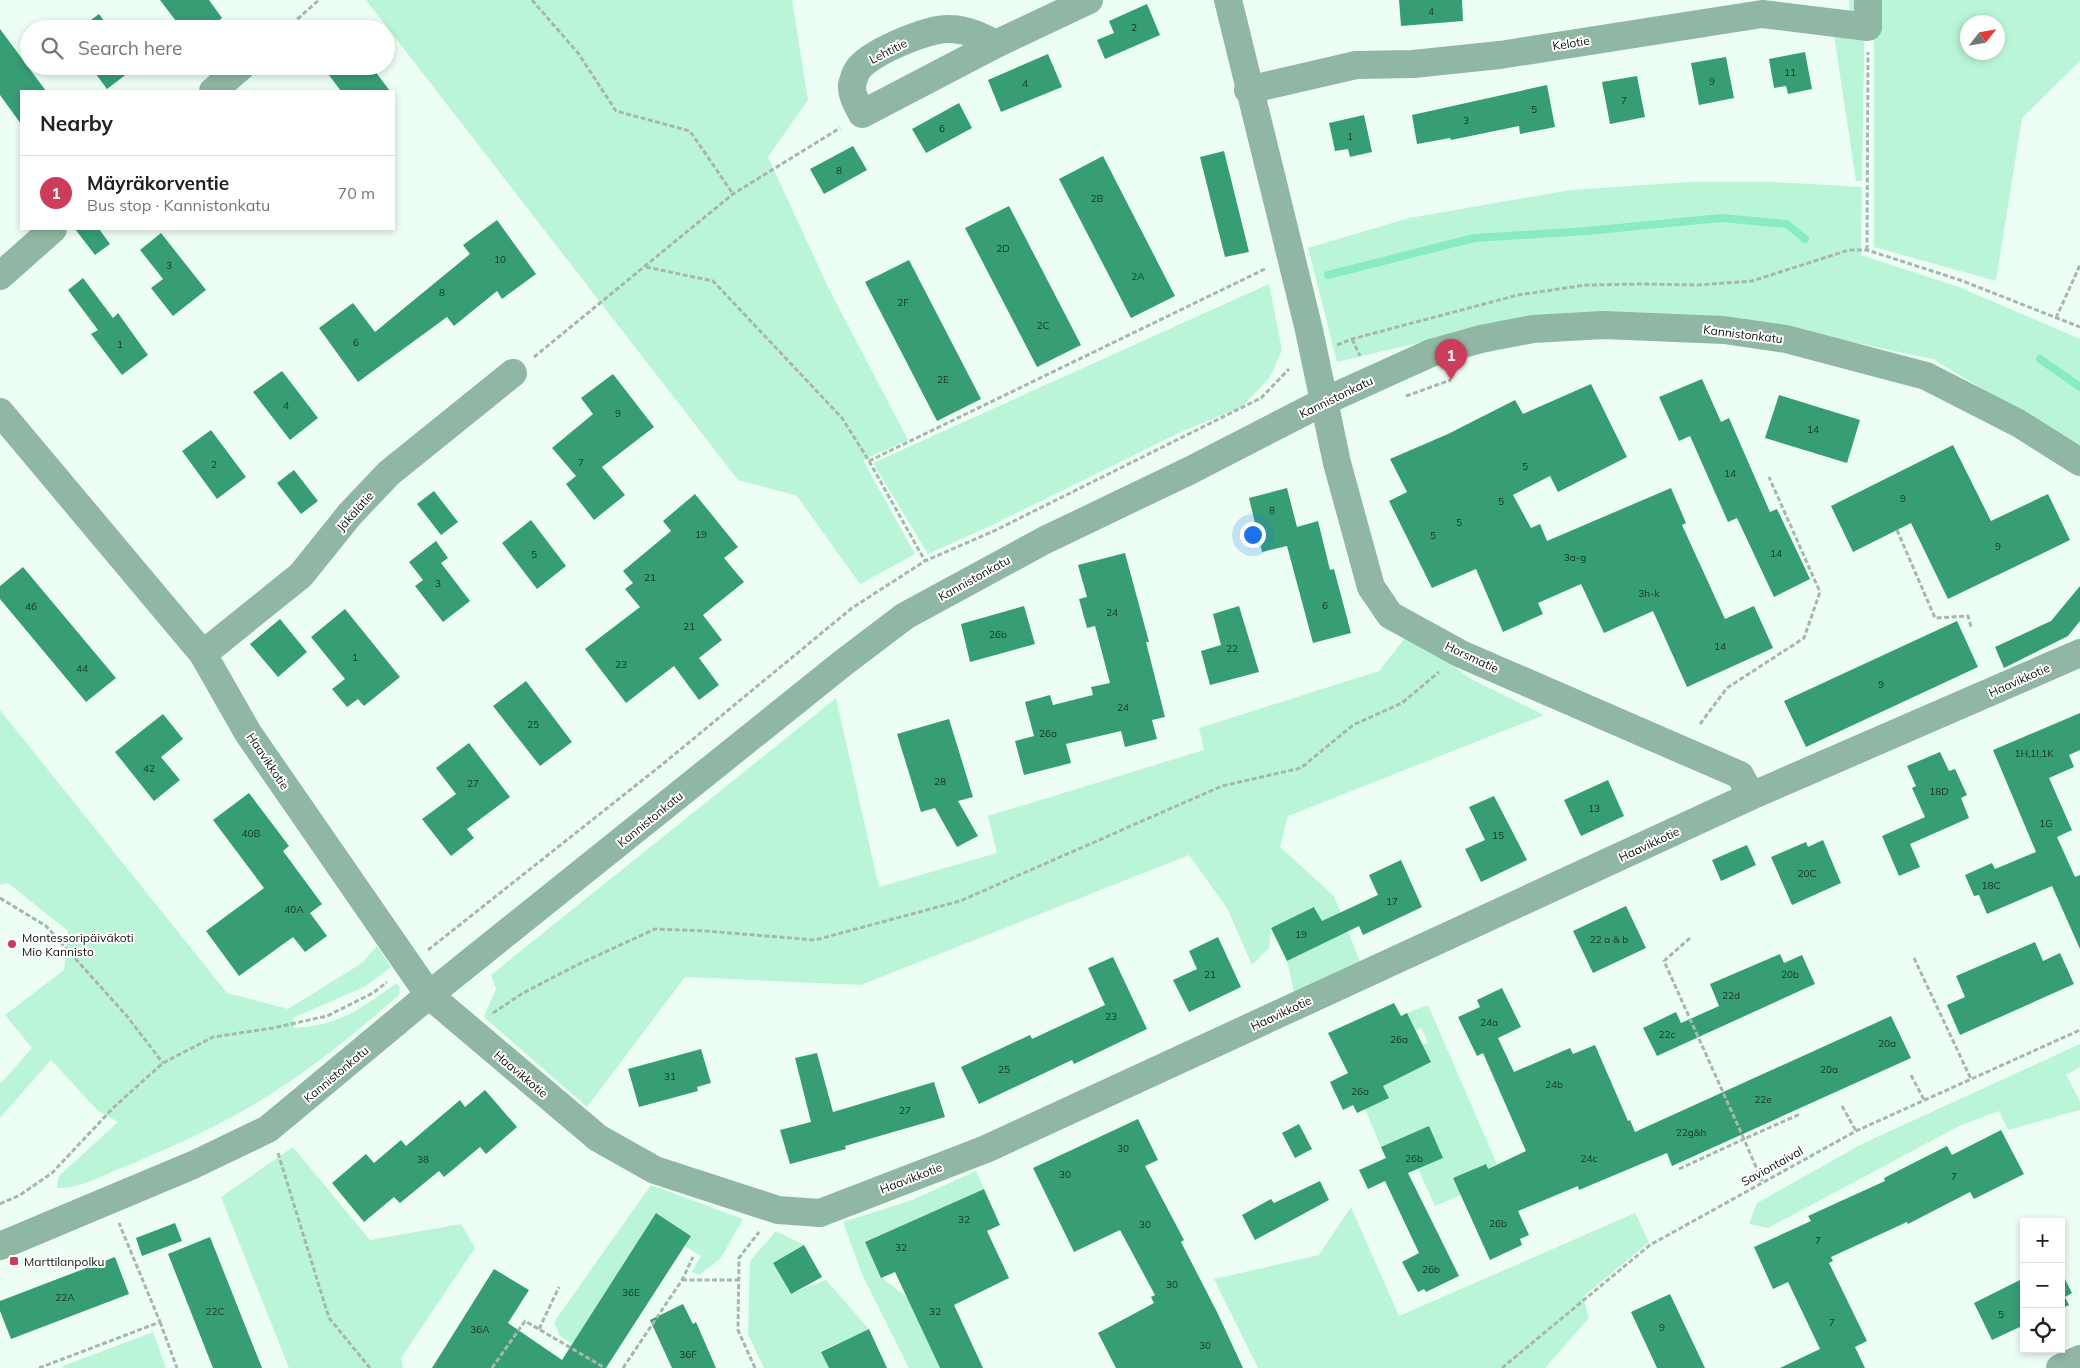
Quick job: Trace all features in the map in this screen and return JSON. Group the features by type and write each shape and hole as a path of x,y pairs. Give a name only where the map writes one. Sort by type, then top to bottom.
{"street":[{"path":"862,114 996,44 1089,0"},
{"name":"Horsmatie","path":"1228,0 1248,90 1309,330 1337,463 1371,587 1390,615 1461,654 1740,775 1751,796"},
{"path":"1868,0 1868,27"},
{"name":"Kelotie","path":"1248,90 1356,65 1413,64 1500,55 1762,14 1868,27"},
{"name":"Lehtitie","path":"862,114 855,100 852,86 857,70 870,58 932,30 949,29 975,33 996,44"},
{"path":"214,90 232,75"},
{"path":"0,276 52,230"},
{"name":"Kannistonkatu","path":"0,1246 193,1165 268,1130 429,995 843,663 905,616 1045,540 1189,471 1325,401 1432,354 1481,339 1533,329 1603,325 1724,330 1786,339 1926,376 2018,423 2080,462"},
{"name":"Jäkälätie","path":"203,654 301,575 350,514 389,473 514,373"},
{"name":"Haavikkotie","path":"0,412 203,654 248,733 429,995 598,1138 655,1170 778,1210 820,1213 986,1149 1751,796 2080,653"},
{"path":"2060,1368 2080,1359"}],"path":[{"path":"297,20 320,0"},
{"path":"532,0 578,53 616,111 690,131 732,194"},
{"path":"1867,250 1868,27"},
{"path":"514,373 646,267 732,194 862,114"},
{"path":"1642,284 1698,286 1752,281 1849,250 1867,250 1960,280 2080,327"},
{"path":"869,461 1290,257"},
{"path":"2056,318 2080,265"},
{"path":"646,267 713,281 842,418 869,461 925,561"},
{"path":"1398,399 1451,380"},
{"path":"1700,724 1727,688 1804,638 1820,592 1769,476"},
{"path":"1896,530 1935,618 1968,616 1971,626"},
{"path":"493,1012 523,993 579,964 655,929 706,931 815,940 960,901 1222,786 1301,768 1352,725 1402,703 1461,654"},
{"path":"0,898 46,926 126,1015 163,1063"},
{"path":"1690,938 1664,961 1762,1181"},
{"path":"1914,958 1971,1079"},
{"name":"Saviontaival","path":"1502,1368 1650,1245 1856,1130 2080,1030"},
{"path":"1910,1075 1924,1100"},
{"path":"1842,1106 1856,1130"},
{"path":"1679,1169 1800,1114"},
{"path":"276,1145 328,1318 370,1368"},
{"path":"755,1368 738,1330 739,1258 778,1210"},
{"path":"117,1218 177,1368"},
{"path":"623,1368 682,1280 693,1257"},
{"path":"682,1280 739,1280"},
{"path":"539,1329 559,1287"},
{"path":"492,1368 525,1321 605,1368"},
{"path":"39,1368 160,1322"}],"green space":[{"path":"366,0 792,0 808,100 768,157 828,287 908,440 863,460 915,554 860,584 797,496 738,480 395,37 395,20 382,20"},
{"path":"1849,0 1865,0 1862,181 1856,181 1833,29 1852,30"},
{"path":"1874,0 2080,0 2080,61 2022,118 1996,281 1874,247"},
{"path":"1689,182 1773,182 1862,187 1861,255 1959,287 2080,339 2080,448 1933,359 1726,316 1537,315 1337,362 1308,248 1409,218 1571,190"},
{"path":"1269,284 1282,350 1270,377 1242,407 1181,432 990,526 928,554 873,463"},
{"path":"1413,628 1432,650 1471,679 1544,715 1288,816 1280,847 1334,896 1361,964 1294,993 1287,961 1331,939 1315,907 1271,928 1269,948 1252,965 1227,908 1189,855 861,985 685,977 587,1107 484,1017 496,989 491,975 836,698 879,887 997,853 988,816 1204,750 1199,728 1379,671"},
{"path":"0,710 227,993 288,1009 362,963 377,946 391,967 366,986 293,1018 294,1028 325,1023 349,1014 372,1001 397,983 400,988 399,995 315,1064 281,1088 237,1114 168,1148 98,1178 82,1184 57,1188 59,1176 118,1122 98,1111 51,1060 0,1118 0,1084 32,1048 5,1015 64,970 68,931 8,883 0,885"},
{"path":"1428,1005 1497,1164 1488,1169 1485,1164 1453,1178 1461,1195 1435,1206 1418,1169 1443,1158 1381,1147 1365,1109 1382,1085 1431,1062 1423,1045 1428,1042 1421,1028 1416,1030 1407,1013"},
{"path":"2080,1044 2080,1067 2066,1075 2080,1101 2080,1110 2008,1130 1999,1111 1961,1125 1768,1228 1749,1224 1757,1203 1862,1144"},
{"path":"293,1147 370,1240 461,1224 475,1248 401,1358 403,1368 289,1368 221,1197"},
{"path":"976,1171 984,1189 865,1242 881,1277 907,1297 940,1368 909,1368 862,1274 843,1222 912,1200"},
{"path":"651,1185 743,1219 721,1258 699,1275 692,1272 701,1256 685,1246 691,1235 656,1213 577,1338 611,1360 603,1364 560,1336 554,1322"},
{"path":"1351,1207 1399,1316 1635,1213 1649,1242 1583,1297 1589,1318 1545,1368 1258,1368 1214,1279 1319,1255"},
{"path":"776,1231 804,1245 773,1263 790,1294 826,1280 869,1329 821,1351 829,1368 764,1368 748,1334 750,1261"},
{"path":"153,1332 166,1368 62,1368 63,1366"}],"building":[{"path":"160,0 209,0 222,18 219,20 175,20"},
{"path":"1399,0 1462,0 1463,21 1401,26"},
{"path":"1147,4 1160,35 1105,59 1097,40 1114,33 1109,21"},
{"path":"99,14 103,20 91,20"},
{"path":"0,29 20,56 20,75 34,75 45,90 20,90 20,123 0,95"},
{"path":"1805,52 1812,89 1788,94 1786,86 1774,88 1769,59"},
{"path":"1048,54 1062,87 1001,112 988,80"},
{"path":"1726,57 1734,98 1699,105 1691,63"},
{"path":"97,75 125,75 107,89"},
{"path":"329,75 378,75 389,90 340,90"},
{"path":"1637,76 1645,117 1610,124 1602,82"},
{"path":"1547,85 1555,127 1520,134 1519,126 1451,140 1450,138 1417,144 1412,115"},
{"path":"959,103 972,128 926,153 912,129"},
{"path":"1364,115 1372,152 1350,157 1348,149 1335,151 1329,123"},
{"path":"853,146 867,170 824,194 810,169"},
{"path":"1224,151 1249,252 1225,257 1200,157"},
{"path":"1103,156 1175,296 1131,318 1059,179"},
{"path":"1009,206 1081,345 1037,367 965,228"},
{"path":"497,220 536,274 502,299 497,291 454,326 447,317 358,382 319,328 353,303 375,332 470,254 463,245"},
{"path":"76,230 100,230 110,244 95,255"},
{"path":"161,233 206,290 173,316 151,288 163,279 140,250"},
{"path":"909,260 981,399 937,421 865,282"},
{"path":"83,278 113,318 118,313 148,355 122,375 91,334 98,330 68,290"},
{"path":"282,371 318,418 290,440 253,392"},
{"path":"613,374 654,427 602,467 625,495 594,520 566,484 576,476 552,448 593,414 581,398"},
{"path":"1702,379 1721,422 1729,418 1770,512 1777,509 1810,579 1774,597 1737,518 1728,522 1690,436 1679,441 1659,397"},
{"path":"1591,384 1627,457 1558,492 1550,476 1513,495 1531,528 1540,524 1547,541 1671,488 1686,523 1682,525 1725,619 1754,606 1773,648 1687,687 1653,611 1604,633 1581,584 1538,603 1543,614 1503,632 1476,569 1432,588 1389,501 1407,492 1390,459 1448,434 1515,400 1523,414"},
{"path":"1779,395 1860,420 1847,463 1765,438"},
{"path":"211,430 246,477 217,499 182,451"},
{"path":"1953,445 1991,521 2048,494 2070,540 1948,599 1911,523 1853,552 1831,506"},
{"path":"294,470 318,501 301,514 277,483"},
{"path":"1287,488 1297,527 1318,521 1330,570 1334,569 1351,633 1313,643 1287,546 1262,552 1249,498"},
{"path":"434,491 458,522 441,535 417,504"},
{"path":"695,494 738,547 724,558 744,582 703,615 722,640 699,658 719,685 699,700 674,666 626,703 585,649 640,607 625,589 633,583 623,571 671,531 663,521"},
{"path":"531,520 566,566 537,589 502,543"},
{"path":"436,541 448,558 441,563 470,601 443,622 415,586 423,580 409,562"},
{"path":"1125,553 1149,642 1146,642 1165,717 1152,720 1157,739 1125,747 1121,731 1066,744 1071,763 1024,775 1015,741 1034,736 1025,702 1050,695 1053,705 1093,695 1091,687 1110,683 1095,626 1087,628 1079,599 1087,597 1078,565"},
{"path":"23,567 116,678 86,702 0,599 0,586"},
{"path":"2080,586 2080,621 2068,636 2004,668 1995,647 2051,621"},
{"path":"1024,606 1035,644 970,662 961,624"},
{"path":"1239,606 1259,672 1210,685 1201,651 1221,645 1213,614"},
{"path":"345,609 400,677 364,706 358,699 347,707 332,689 345,679 311,637"},
{"path":"280,619 307,652 278,677 250,644"},
{"path":"1957,621 1978,667 1806,747 1784,701"},
{"path":"526,681 572,742 540,766 493,706"},
{"path":"2080,713 2080,750 2069,755 2074,767 2049,778 2072,830 2057,837 2075,877 2080,875 2080,949 2052,886 1987,914 1979,895 1974,896 1965,875 1992,863 1995,869 2036,852 1993,750"},
{"path":"163,714 183,739 161,757 180,780 154,801 115,752"},
{"path":"949,719 973,797 958,801 978,836 957,847 935,808 921,812 897,734"},
{"path":"469,743 510,797 467,829 474,838 451,856 422,819 456,794 436,768"},
{"path":"1940,752 1949,771 1955,769 1967,795 1961,798 1969,818 1910,844 1920,867 1899,876 1882,836 1925,817 1912,788 1916,786 1907,766"},
{"path":"1608,780 1624,816 1581,836 1564,800"},
{"path":"249,793 289,846 283,851 322,904 310,913 327,936 305,952 293,937 239,976 206,931 264,888 213,820"},
{"path":"1494,796 1527,860 1481,882 1465,849 1485,840 1469,807"},
{"path":"1823,840 1841,883 1792,905 1771,857 1806,842 1808,847"},
{"path":"1747,845 1756,865 1721,881 1712,860"},
{"path":"1401,860 1422,907 1363,935 1359,926 1287,961 1271,928 1314,907 1322,921 1378,895 1369,875"},
{"path":"1626,906 1646,948 1593,973 1573,931"},
{"path":"1218,937 1241,987 1189,1012 1173,980 1197,969 1189,951"},
{"path":"2035,942 2043,961 2060,953 2074,984 1960,1035 1947,1005 1965,997 1956,976"},
{"path":"1780,954 1784,963 1802,955 1815,984 1657,1056 1643,1028 1676,1012 1681,1023 1719,1006 1710,984"},
{"path":"1113,957 1147,1029 1074,1064 1072,1060 979,1104 961,1067 1030,1035 1032,1039 1105,1005 1088,968"},
{"path":"1502,988 1521,1027 1498,1038 1514,1072 1570,1048 1573,1054 1595,1045 1628,1121 1630,1120 1635,1132 1891,1016 1911,1058 1672,1166 1667,1153 1579,1190 1578,1186 1518,1211 1529,1235 1520,1239 1522,1245 1490,1260 1453,1178 1486,1164 1488,1169 1526,1151 1483,1053 1477,1056 1458,1017 1480,1007 1477,1000"},
{"path":"1394,1003 1401,1016 1407,1013 1431,1062 1383,1086 1389,1098 1357,1113 1353,1105 1343,1110 1330,1082 1348,1073 1328,1033"},
{"path":"701,1049 711,1083 697,1087 698,1091 639,1107 628,1069"},
{"path":"817,1053 833,1112 934,1082 945,1117 845,1146 846,1149 790,1164 780,1130 811,1122 795,1058"},
{"path":"485,1090 517,1127 486,1154 480,1147 444,1177 439,1171 400,1203 394,1197 364,1222 332,1183 366,1154 374,1163 401,1140 406,1146 460,1100 465,1107"},
{"path":"1138,1119 1158,1160 1145,1166 1184,1240 1181,1242 1243,1368 1116,1368 1098,1333 1154,1303 1151,1297 1155,1295 1120,1230 1074,1252 1033,1168"},
{"path":"1299,1124 1312,1149 1295,1158 1282,1133"},
{"path":"1429,1126 1443,1158 1408,1173 1459,1276 1426,1292 1424,1289 1418,1292 1402,1262 1419,1253 1385,1181 1368,1189 1359,1170 1386,1158 1381,1147"},
{"path":"2001,1130 2024,1174 1974,1199 1970,1192 1908,1224 1907,1222 1831,1257 1833,1261 1829,1263 1867,1341 1855,1347 1865,1368 1780,1368 1820,1349 1788,1282 1773,1289 1754,1247 1811,1221 1808,1216 1885,1181 1884,1178 1947,1146 1952,1155"},
{"path":"1320,1181 1329,1200 1255,1240 1242,1215 1271,1199 1274,1203"},
{"path":"984,1189 1000,1225 987,1231 1009,1278 954,1305 983,1368 940,1368 895,1272 881,1278 865,1242"},
{"path":"656,1213 691,1236 606,1368 432,1368 494,1269 529,1290 508,1323 562,1360"},
{"path":"175,1223 182,1241 142,1256 136,1238"},
{"path":"210,1237 262,1368 213,1368 168,1254"},
{"path":"804,1245 822,1277 791,1294 773,1263"},
{"path":"115,1257 129,1294 11,1339 0,1311 0,1301"},
{"path":"2065,1279 2072,1293 2065,1297"},
{"path":"2020,1280 2020,1327 1992,1340 1974,1303"},
{"path":"1670,1294 1705,1368 1657,1368 1631,1312"},
{"path":"2065,1297 2069,1305 2065,1307"},
{"path":"683,1304 693,1324 696,1322 716,1368 672,1368 650,1320"},
{"path":"869,1329 887,1368 829,1368 821,1352"}],"waterway":[{"path":"1328,275 1474,238 1587,231 1721,218 1787,224 1805,239"},
{"path":"2040,359 2080,387"}],"place":[{"name":"Mäyräkorventie","path":"1451,380"},
{"name":"Montessoripäiväkoti Mio Kannisto","path":"12,944"},
{"name":"Marttilanpolku","path":"14,1261"}]}
